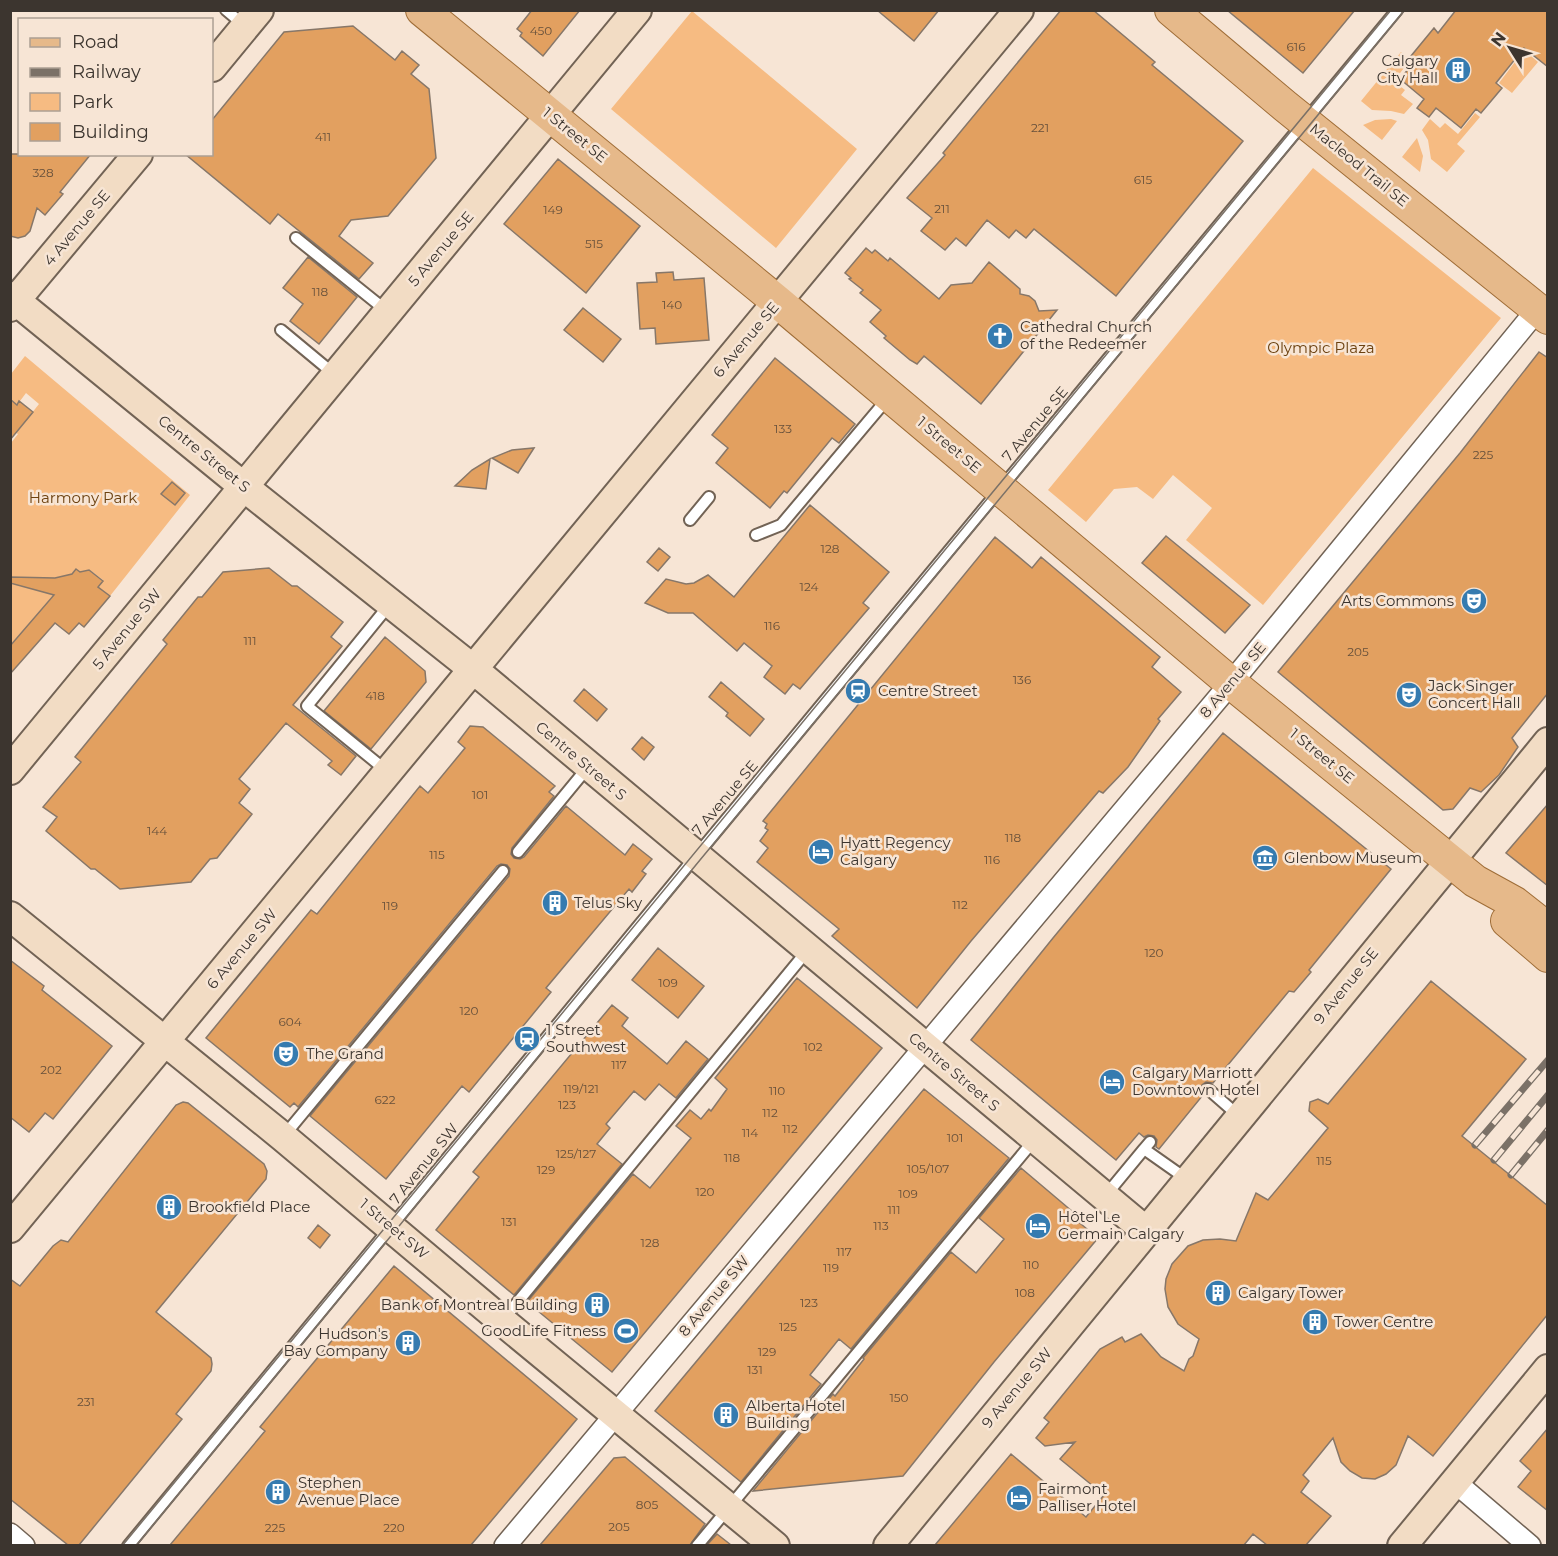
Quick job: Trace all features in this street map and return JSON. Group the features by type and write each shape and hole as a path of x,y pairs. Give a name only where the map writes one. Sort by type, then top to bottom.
{"main road":[{"name":"1 Street SE","path":"422,10 778,302 1231,682 1449,860 1475,881 1515,903 1548,929"},
{"name":"5 Avenue SE","path":"243,487 637,10"},
{"name":"6 Avenue SE","path":"473,669 1019,10"},
{"name":"Macleod Trail SE","path":"1171,10 1305,122 1543,314"},
{"path":"213,65 243,16"},
{"name":"4 Avenue SE","path":"12,302 136,156"},
{"name":"Centre Street S","path":"12,302 473,669 1146,1231"},
{"name":"5 Avenue SW","path":"10,770 243,487"},
{"name":"6 Avenue SW","path":"10,1228 473,669"},
{"name":"9 Avenue SE","path":"1146,1231 1548,742"},
{"name":"1 Street SE","path":"1475,881 1504,918 1548,956"},
{"name":"1 Street SW","path":"10,916 283,1137 502,1321 775,1545"},
{"name":"9 Avenue SW","path":"888,1545 1146,1231"},
{"path":"1402,1545 1548,1370"}],"street":[{"name":"8 Avenue SE","path":"924,1047 1543,314"},
{"name":"8 Avenue SW","path":"505,1545 924,1047"},
{"path":"1455,1482 1530,1545"},
{"path":"10,1534 24,1545"}],"lane":[{"name":"7 Avenue SE","path":"696,856 1397,10"},
{"path":"296,238 388,312"},
{"path":"281,330 336,375"},
{"path":"756,535 781,525 890,395"},
{"path":"690,520 709,497"},
{"path":"388,772 307,706 391,604"},
{"path":"518,852 588,767"},
{"name":"7 Avenue SW","path":"128,1545 696,856"},
{"path":"283,1137 503,870"},
{"path":"502,1321 808,949"},
{"path":"1208,1089 1240,1117"},
{"path":"697,1545 1035,1139"},
{"path":"1104,1196 1147,1146 1188,1180"}],"green space":[{"path":"692,11 857,149 776,248 611,109"},
{"path":"1524,50 1538,62 1512,93 1499,83"},
{"path":"1401,52 1410,60 1394,81 1405,90 1401,95 1413,104 1404,114 1372,110 1361,101"},
{"path":"1475,113 1480,117 1457,144 1465,151 1447,172 1431,159 1428,140 1422,130 1430,119 1440,128 1445,123 1458,134"},
{"path":"1375,120 1397,121 1382,140 1363,125"},
{"path":"1417,138 1423,156 1420,172 1402,157"},
{"name":"Olympic Plaza","path":"1313,168 1501,318 1263,605 1186,540 1212,508 1173,475 1153,499 1137,487 1114,489 1086,522 1048,490"},
{"name":"Harmony Park","path":"25,356 190,495 110,596 98,587 103,580 91,571 86,576 76,569 11,646 11,443 39,404 26,393 17,405 11,400 11,374"}],"building":[{"path":"532,10 580,10 543,56 520,36 522,33 517,29"},
{"path":"877,10 939,10 914,41"},
{"path":"1061,10 1093,10 1155,62 1152,65 1243,141 1116,296 1034,229 1026,238 1016,230 1009,238 987,220 966,246 956,238 945,250 921,231 932,218 907,198 945,155 943,153"},
{"path":"1227,10 1355,10 1303,73"},
{"name":"Calgary City Hall","path":"1456,10 1548,10 1548,67 1524,48 1496,83 1502,88 1481,113 1476,109 1461,128 1436,108 1429,117 1417,108 1424,99 1400,79 1416,60 1411,56 1434,28 1438,33"},
{"path":"353,26 395,60 402,51 419,65 411,74 429,89 436,158 388,216 351,220 339,236 373,263 359,279 278,214 270,224 187,156 213,156 213,119 284,32"},
{"path":"10,154 89,156 60,192 63,194 45,215 37,208 30,231 18,238 10,236"},
{"path":"558,159 640,226 586,293 504,224"},
{"path":"866,248 872,253 875,250 888,261 890,258 939,299 951,285 972,283 989,262 1020,289 1020,294 1029,296 1035,301 1039,311 1057,310 981,404 924,356 917,364 910,360 884,338 886,336 870,322 881,310 860,293 863,290 845,273"},
{"path":"308,257 357,297 319,344 290,321 303,304 283,288"},
{"path":"673,272 674,280 704,278 709,340 656,344 655,328 640,329 637,283 657,282 656,273"},
{"path":"583,308 621,339 603,362 564,330"},
{"name":"Arts Commons","path":"1539,352 1548,358 1548,693 1512,738 1518,747 1499,775 1481,792 1470,788 1453,809 1443,810 1278,672 1460,453"},
{"path":"775,358 855,424 839,443 832,438 787,493 784,491 770,508 716,463 728,448 712,435"},
{"path":"10,399 17,405 19,401 33,412 10,440"},
{"path":"534,448 518,473 492,458 512,450"},
{"path":"490,459 486,489 455,486 472,470"},
{"path":"172,482 185,493 175,505 161,494"},
{"path":"810,505 889,572 863,603 869,608 800,689 793,684 785,694 764,677 772,666 744,643 737,651 693,613 668,613 645,603 666,579 686,584 694,583 708,575 734,597"},
{"path":"1166,536 1250,605 1225,633 1142,563"},
{"path":"995,537 1032,568 1041,557 1160,657 1152,667 1181,692 1158,719 1160,721 1128,767 1103,793 1099,791 917,1008 832,936 839,929 757,862 768,848 760,841 768,830 765,828 767,824 763,821"},
{"path":"659,548 670,557 658,571 647,562"},
{"path":"269,568 292,586 297,586 343,622 331,637 342,646 293,705 356,756 341,775 328,765 332,761 286,723 239,779 250,789 239,803 252,814 217,858 210,859 191,882 120,889 95,869 91,869 46,831 57,817 43,807 81,762 75,757 167,644 163,640 198,597 202,597 223,572"},
{"path":"76,569 80,572 89,570 103,581 98,587 110,596 84,627 79,623 69,634 55,623 10,674 10,646 54,595 10,583 10,577 55,578 72,574"},
{"path":"385,637 425,671 426,682 371,749 324,711"},
{"path":"721,682 764,719 750,736 726,716 728,713 709,697"},
{"path":"584,689 607,709 597,721 574,701"},
{"path":"470,726 483,727 555,786 549,792 554,796 512,848 511,854 514,858 524,857 566,806 625,855 633,844 652,859 642,871 646,874 632,892 629,889 546,988 551,992 469,1092 462,1086 386,1179 310,1116 509,876 510,869 507,865 497,866 298,1107 294,1103 290,1107 206,1038 311,910 317,914 420,786 428,793 465,748 458,742"},
{"path":"1223,733 1391,869 1309,970 1311,972 1294,992 1289,991 1213,1083 1206,1082 1202,1085 1203,1095 1159,1149 1156,1147 1157,1140 1154,1136 1144,1137 1139,1133 1116,1160 971,1040"},
{"path":"642,737 654,747 644,760 632,749"},
{"path":"1548,804 1548,886 1506,853"},
{"path":"658,948 704,986 678,1018 632,980"},
{"path":"10,960 44,986 42,990 112,1046 53,1119 45,1113 29,1132 10,1117"},
{"path":"797,978 882,1048 612,1372 527,1302 633,1174 650,1188 691,1138 676,1126 690,1110 701,1119 709,1109 711,1111 727,1089 715,1078"},
{"path":"1431,981 1526,1059 1462,1136 1548,1206 1548,1314 1433,1456 1408,1436 1396,1465 1386,1474 1375,1479 1362,1478 1341,1462 1333,1438 1303,1475 1309,1481 1301,1492 1331,1516 1306,1545 1267,1545 1253,1534 1244,1545 935,1545 1011,1454 1086,1517 1104,1495 1060,1459 1075,1442 1045,1446 1036,1438 1049,1422 1044,1418 1100,1349 1122,1337 1125,1342 1141,1334 1161,1357 1184,1371 1199,1339 1178,1324 1168,1307 1165,1289 1172,1264 1188,1246 1203,1240 1236,1241 1256,1193 1268,1200 1328,1128 1309,1111 1310,1102 1318,1099 1328,1104"},
{"path":"612,1005 628,1018 622,1026 667,1064 686,1041 708,1059 676,1098 659,1084 645,1100 634,1091 606,1124 610,1128 597,1144 622,1164 514,1295 436,1230 479,1177 473,1172"},
{"path":"924,1089 1009,1158 851,1349 839,1339 810,1375 821,1384 741,1482 655,1411"},
{"path":"183,1102 188,1103 264,1164 267,1171 266,1179 156,1312 211,1358 211,1371 176,1414 182,1419 79,1545 68,1545 10,1499 10,1279 20,1286 53,1246 61,1240 68,1242 176,1105"},
{"path":"1021,1168 1073,1212 1070,1215 1098,1238 994,1362 903,1476 753,1491 833,1394 835,1396 863,1358 951,1252 976,1273 1004,1239 979,1218"},
{"path":"318,1225 330,1235 320,1248 308,1238"},
{"name":"Hudson's Bay Company","path":"394,1266 577,1419 471,1545 170,1545 265,1431 260,1427"},
{"path":"1548,1428 1548,1511 1518,1487 1531,1471 1520,1461"},
{"path":"625,1457 705,1524 690,1545 540,1545 614,1458"},
{"path":"717,1534 731,1545 707,1545"}],"tram line":[{"path":"122,1546 1391,10"},
{"path":"136,1546 700,860 1405,10"}],"railway":[{"path":"1475,1145 1548,1060"},
{"path":"1494,1160 1548,1095"},
{"path":"1511,1175 1548,1130"}],"place":[{"name":"Calgary City Hall","path":"1458,70"},
{"name":"Cathedral Church of the Redeemer","path":"1000,336"},
{"name":"Arts Commons","path":"1474,601"},
{"name":"Centre Street","path":"858,691"},
{"name":"Jack Singer Concert Hall","path":"1409,695"},
{"name":"Hyatt Regency Calgary","path":"821,852"},
{"name":"Glenbow Museum","path":"1265,858"},
{"name":"Telus Sky","path":"555,903"},
{"name":"1 Street Southwest","path":"527,1039"},
{"name":"The Grand","path":"286,1054"},
{"name":"Calgary Marriott Downtown Hotel","path":"1112,1082"},
{"name":"Brookfield Place","path":"169,1207"},
{"name":"Hôtel Le Germain Calgary","path":"1038,1226"},
{"name":"Calgary Tower","path":"1218,1293"},
{"name":"Bank of Montreal Building","path":"597,1305"},
{"name":"Tower Centre","path":"1315,1322"},
{"name":"GoodLife Fitness","path":"626,1331"},
{"name":"Hudson's Bay Company","path":"408,1343"},
{"name":"Alberta Hotel Building","path":"726,1415"},
{"name":"Stephen Avenue Place","path":"278,1492"},
{"name":"Fairmont Palliser Hotel","path":"1019,1498"}]}
